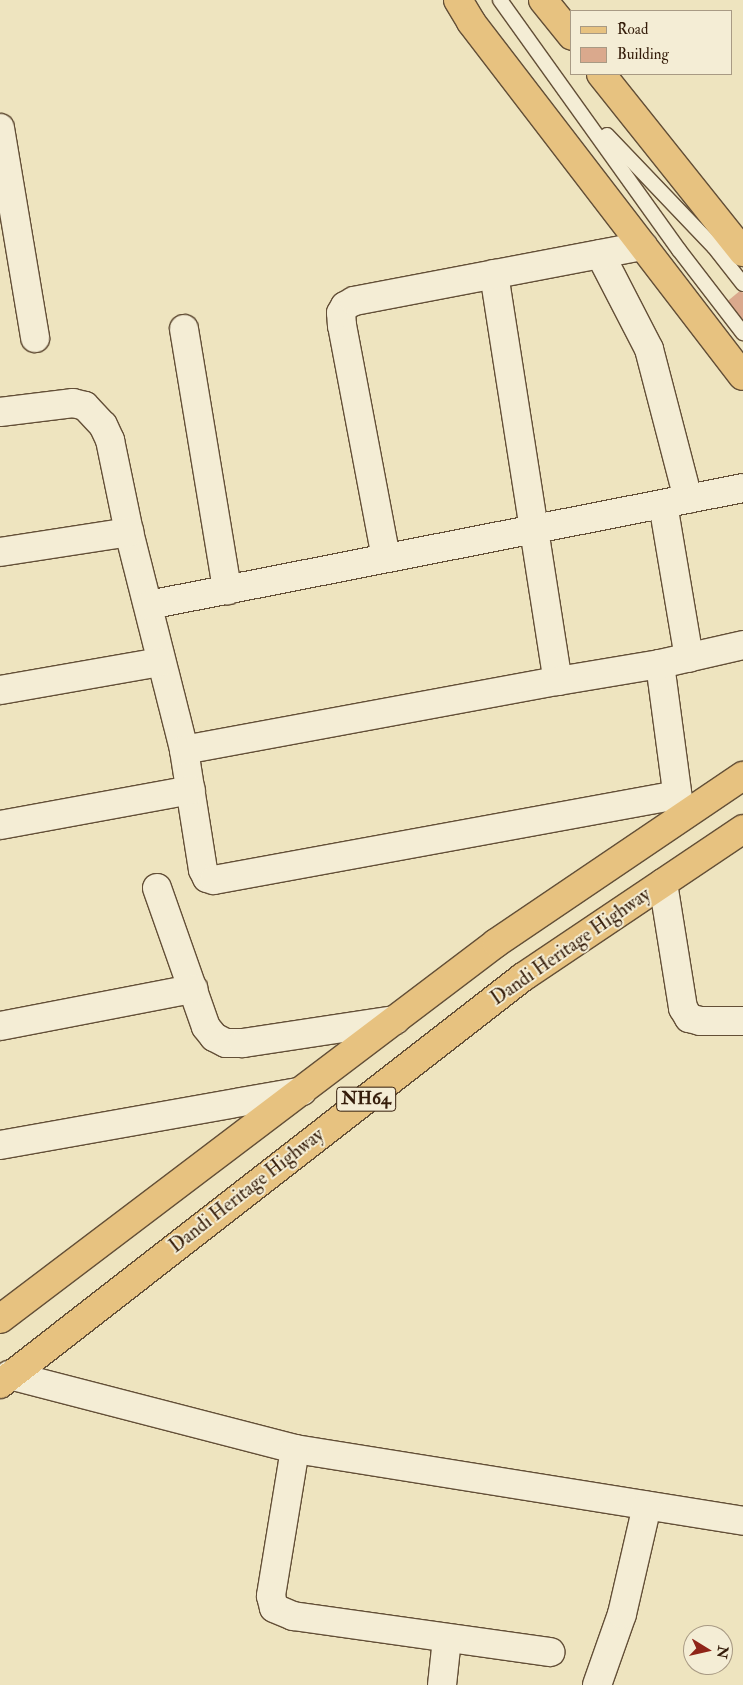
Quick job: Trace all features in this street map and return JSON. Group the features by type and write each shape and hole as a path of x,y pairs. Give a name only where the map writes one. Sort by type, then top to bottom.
{"main road":[{"path":"458,0 471,22 743,376"},
{"path":"543,0 570,34"},
{"path":"602,75 743,252"},
{"name":"NH64","path":"0,1319 496,943 679,807 743,776"},
{"name":"Dandi Heritage Highway","path":"5,1379 523,977 743,829"}],"street":[{"path":"0,128 35,338"},
{"path":"386,558 341,313 345,306 354,301 643,246"},
{"path":"600,254 649,349 656,369 675,502 689,658"},
{"path":"494,274 558,680"},
{"path":"184,329 226,590"},
{"path":"0,412 73,403 85,406 96,415 110,440 129,532 149,605 161,662 184,750 203,870 207,878 214,880 679,807 660,664"},
{"path":"149,605 743,488"},
{"path":"0,552 129,532"},
{"path":"184,750 558,680 660,664 743,645"},
{"path":"0,690 161,662"},
{"path":"0,825 191,790"},
{"path":"663,883 683,1008 689,1018 700,1021 743,1021"},
{"path":"157,888 206,1027 214,1037 226,1043 243,1043 395,1020"},
{"path":"0,1026 193,989"},
{"path":"0,1145 302,1091"},
{"path":"5,1379 295,1450 743,1522"},
{"path":"295,1450 271,1596 274,1608 293,1616 550,1652"},
{"path":"597,1685 622,1614 646,1506"},
{"path":"442,1685 447,1639"}],"lane":[{"path":"500,0 575,102 679,250 743,333"},
{"path":"575,102 714,247 743,284"}],"building":[{"path":"741,290 743,293 743,328 724,304"}]}
